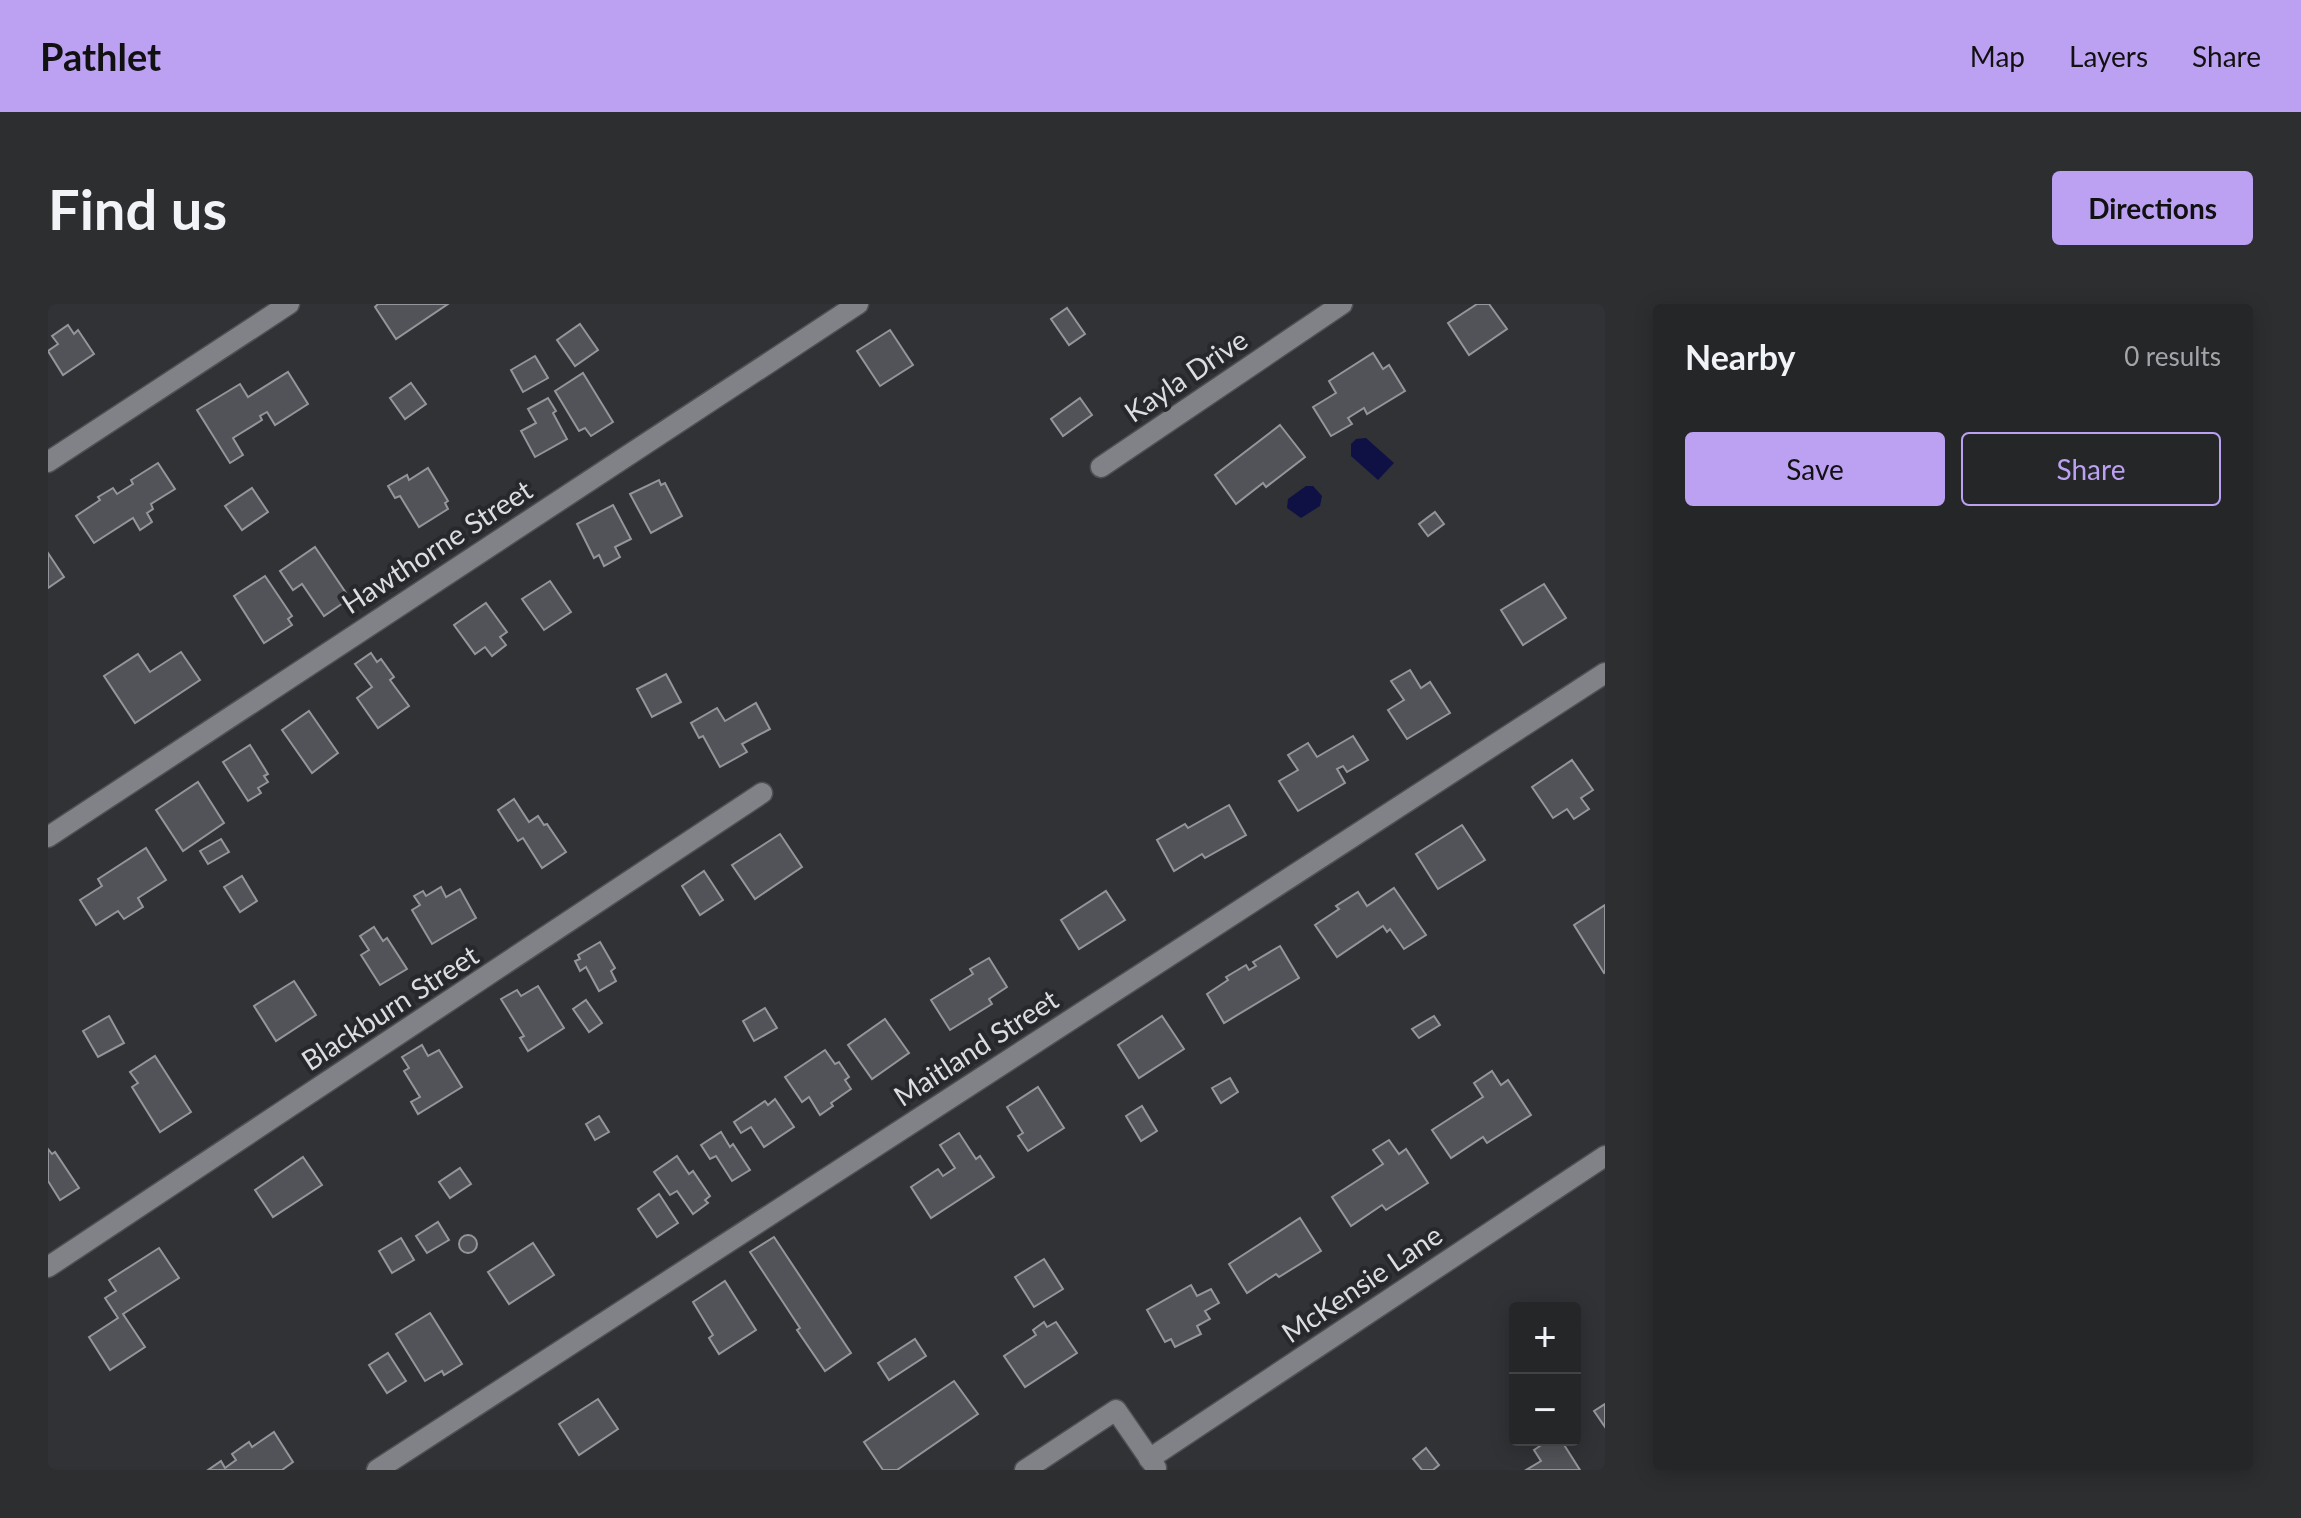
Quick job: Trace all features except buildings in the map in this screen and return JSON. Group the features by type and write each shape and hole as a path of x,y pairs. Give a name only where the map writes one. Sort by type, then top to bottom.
{"street":[{"path":"48,462 289,304"},
{"name":"Hawthorne Street","path":"48,837 858,304"},
{"name":"Kayla Drive","path":"1101,467 1342,304"},
{"name":"Maitland Street","path":"377,1470 1605,673"},
{"name":"Blackburn Street","path":"48,1267 762,793"},
{"name":"McKensie Lane","path":"1153,1464 1605,1156"},
{"path":"1025,1470 1116,1410 1153,1464"}],"shaded area":[{"path":"1366,438 1394,463 1378,480 1351,456 1351,444 1356,439"},
{"path":"1306,486 1313,486 1322,496 1320,506 1301,518 1287,508 1288,499"}]}
